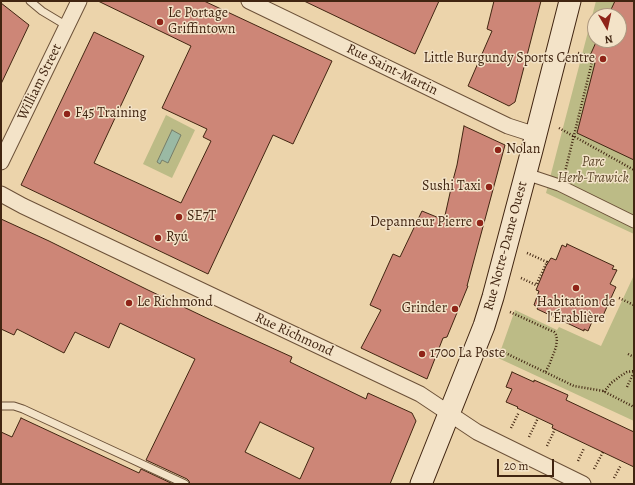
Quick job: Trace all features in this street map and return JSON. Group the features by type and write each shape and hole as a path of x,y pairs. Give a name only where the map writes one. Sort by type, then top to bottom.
{"main road":[{"name":"Rue Notre-Dame Ouest","path":"421,484 489,311 570,1"}],"street":[{"name":"William Street","path":"1,162 79,1"},
{"name":"Rue Saint-Martin","path":"249,1 508,126 536,135"},
{"path":"526,174 562,186 634,222"},
{"name":"Rue Richmond","path":"1,194 420,394 477,432 583,484"}],"lane":[{"path":"30,1 42,11 68,26"},
{"path":"1,406 14,406 23,409 185,484"}],"path":[{"path":"578,53 596,58"},
{"path":"562,186 592,62"},
{"path":"559,128 634,170"},
{"path":"520,278 536,285 548,262 527,253"},
{"path":"619,298 634,305"},
{"path":"510,312 554,332 556,335 556,348 545,373"},
{"path":"497,349 574,386 604,392 634,406"},
{"path":"628,354 634,357"},
{"path":"604,392 606,388 622,375 627,372 634,371"},
{"path":"627,387 634,371"},
{"path":"630,380 634,382"},
{"path":"511,428 519,412"},
{"path":"529,437 538,418"},
{"path":"547,446 555,429"},
{"path":"578,461 584,448"},
{"path":"594,469 603,452"},
{"path":"614,478 621,465"}],"green space":[{"name":"Parc Herb-Trawick","path":"596,1 634,1 634,234 546,193 587,36 587,48 627,48 627,8 594,8"},
{"path":"166,115 195,130 172,178 143,164"},
{"path":"634,275 634,421 498,358 515,310 557,330 559,327 601,346"}],"shaded area":[{"path":"172,130 181,135 168,163 162,160 160,164 157,162"}],"building":[{"path":"98,1 204,1 332,61 293,144 273,135 208,274 21,185 94,32 144,56 94,163 181,203 211,141 203,137 207,129 162,108 191,46"},
{"path":"304,1 439,1 415,54"},
{"path":"494,1 541,1 515,102 509,106 468,86 492,31 487,29"},
{"path":"615,1 634,1 634,160 577,133 595,63 588,60 593,48 627,48 627,8 612,8"},
{"path":"1,3 29,25 1,84"},
{"path":"464,126 505,145 468,286 447,337 443,338 427,379 361,348 381,310 370,305 393,254 400,257 422,211 444,220 457,165"},
{"path":"1,219 213,321 292,357 290,362 366,399 368,393 412,413 416,421 390,484 190,484 187,479 146,460 195,359 120,323 109,348 75,332 64,353 17,329 14,335 1,329","holes":["260,422 314,448 300,479 245,452"]},
{"name":"Habitation de l'Érablière","path":"567,244 614,266 612,269 617,270 610,284 616,287 601,320 594,317 588,331 584,329 584,331 537,309 538,307 534,305 539,291 536,290 546,266 551,258 556,260 562,245 566,247"},
{"path":"512,372 568,395 566,400 634,432 634,467 552,428 553,425 506,402 512,389 506,387"},
{"path":"21,418 139,473 141,469 173,484 1,484 1,432 12,437"}],"place":[{"name":"Le Portage Griffintown","path":"160,22"},
{"name":"Little Burgundy Sports Centre","path":"603,59"},
{"name":"F45 Training","path":"67,114"},
{"name":"Nolan","path":"498,150"},
{"name":"Sushi Taxi","path":"489,187"},
{"name":"SE7T","path":"179,217"},
{"name":"Depanneur Pierre","path":"480,223"},
{"name":"Ryú","path":"158,238"},
{"name":"Habitation de l'Érablière","path":"576,288"},
{"name":"Le Richmond","path":"129,303"},
{"name":"Grinder","path":"455,309"},
{"name":"1700 La Poste","path":"422,354"}]}
